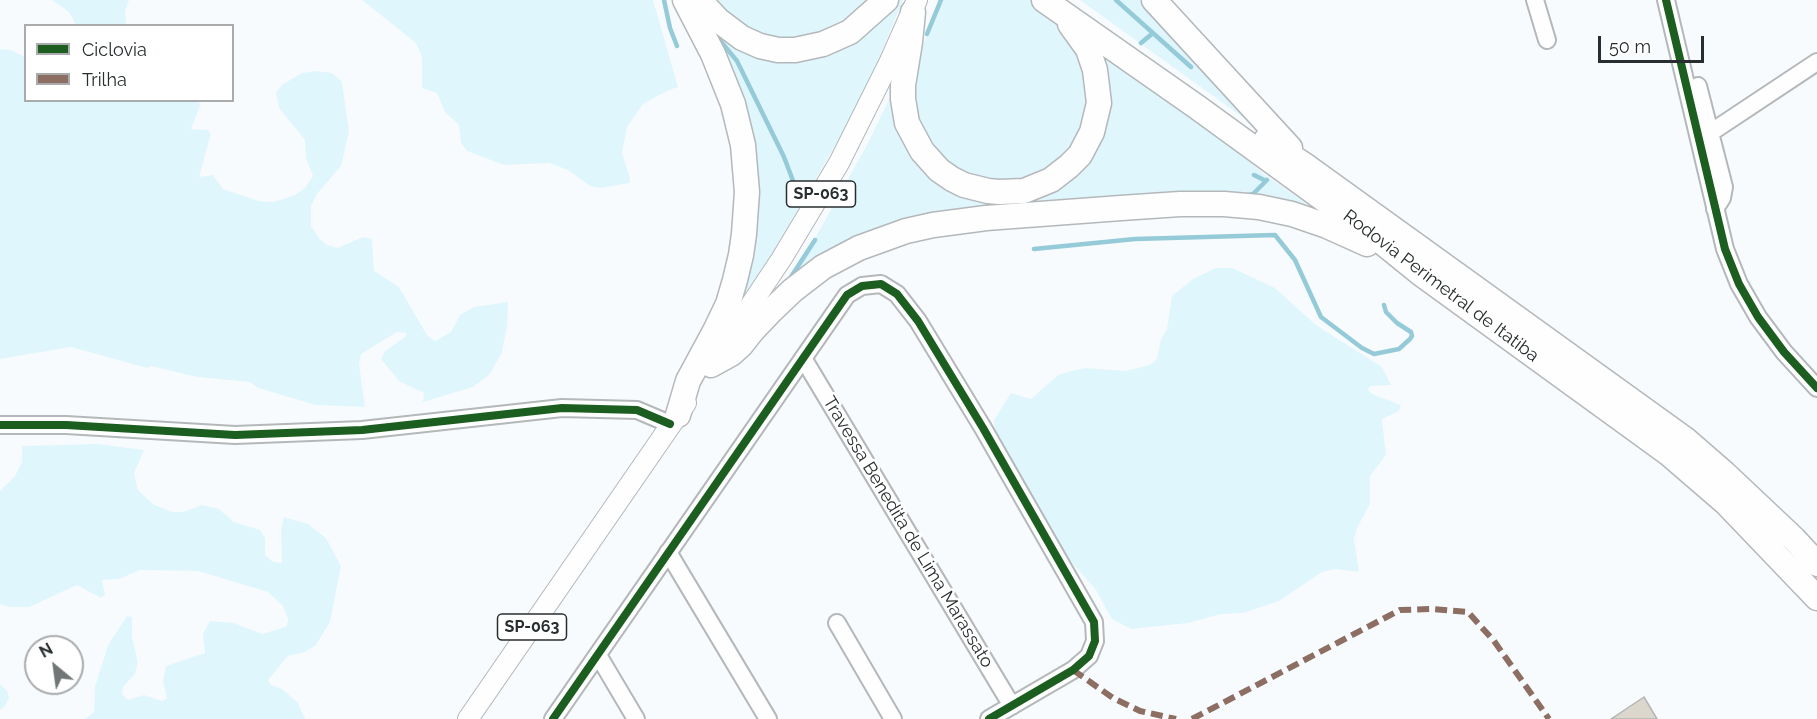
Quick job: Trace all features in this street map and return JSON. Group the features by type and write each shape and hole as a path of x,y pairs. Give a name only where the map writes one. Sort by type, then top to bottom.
{"highway":[{"path":"674,420 688,381 728,304 744,234 747,192 743,145 734,104 713,54 685,0"},
{"path":"703,0 705,6 718,20 742,38 769,48 795,50 823,44 850,32 885,0"},
{"path":"1154,0 1304,164"},
{"path":"915,6 903,85 907,123 922,151 939,170 958,182 988,191 1011,192 1024,191 1051,180 1069,166 1080,155 1097,117 1099,90 1088,49 1056,5"},
{"name":"Rodovia Perimetral de Itatiba","path":"1056,5 1304,164 1686,440 1724,472 1817,564"},
{"name":"Rodovia Perimetral de Itatiba","path":"1056,5 1668,453 1726,503 1817,598"},
{"path":"711,365 731,354 771,311 823,267 859,248 906,231 954,222 1200,203 1259,207 1292,214 1336,230 1404,261"}],"main road":[{"name":"SP-063","path":"468,719 674,420 782,258 855,134 915,6"}],"street":[{"path":"1535,0 1547,40"},
{"path":"1666,0 1725,249 1739,284 1758,317 1817,388"},
{"path":"1681,62 1692,70 1696,78 1724,187 1722,198 1715,209"},
{"path":"1710,133 1817,62"},
{"path":"554,719 847,295 862,286 881,284 897,294 918,321 977,418 1094,622 1095,640 1089,656 1073,670 989,719"},
{"name":"Travessa Benedita de Lima Marassato","path":"803,358 1012,706"},
{"path":"0,425 66,425 235,435 362,430 562,408 637,410 674,420"},
{"path":"668,552 768,719"},
{"path":"837,623 893,719"},
{"path":"598,655 636,719"}],"shaded area":[{"path":"52,0 129,0 125,12 126,24 75,24 69,12"},
{"path":"362,0 653,0 678,87 643,104 627,127 622,153 630,183 600,188 590,186 568,170 549,163 504,165 467,151 461,143 459,125 445,112 437,93 422,88 422,57 416,43"},
{"path":"710,0 877,0 822,40 763,41"},
{"path":"896,0 903,0 875,67 843,132 768,261 743,294 752,239 709,25 784,58"},
{"path":"940,0 1057,0 1052,19 1085,58 1091,106 1079,143 1051,170 1012,184 954,172 922,138 911,84 917,61"},
{"path":"1080,0 1144,0 1252,123 1245,119"},
{"path":"0,49 11,50 24,56 24,102 199,102 200,106 191,129 208,130 211,134 199,177 213,175 223,189 259,201 273,202 293,196 305,188 313,176 306,158 305,140 279,108 276,92 283,84 302,73 317,71 332,73 342,82 349,132 341,166 317,194 311,206 311,226 319,238 327,245 338,248 363,237 372,239 374,271 399,287 427,335 435,341 451,332 460,315 474,307 508,302 507,326 502,352 490,374 473,387 423,402 424,393 399,381 381,359 385,351 405,337 407,333 397,332 361,354 359,364 365,407 316,405 258,388 250,382 197,377 151,366 147,368 71,347 0,359"},
{"path":"1096,49 1216,133 1264,174 1316,210 958,215 783,286 814,240 868,143 892,93 897,107 966,191 1080,170"},
{"path":"1216,268 1232,268 1275,288 1316,325 1382,367 1391,385 1370,386 1368,390 1372,394 1401,405 1399,411 1382,419 1386,455 1370,476 1370,504 1354,539 1359,572 1335,569 1322,572 1279,601 1243,613 1221,614 1188,623 1131,629 1112,619 1096,590 1064,554 995,437 994,420 1011,393 1031,399 1058,375 1085,368 1126,371 1150,365 1157,359 1161,339 1167,329 1172,296 1193,279"},
{"path":"98,444 144,450 134,473 138,490 154,505 173,512 183,512 202,505 219,509 234,522 260,530 265,538 265,555 273,562 282,563 281,530 284,517 308,524 326,538 341,566 330,622 316,645 305,652 288,656 268,680 271,685 282,689 298,703 305,719 85,719 94,712 95,687 108,645 127,616 132,617 132,637 138,663 135,674 123,687 122,694 128,700 144,695 162,701 167,698 163,682 166,666 205,653 203,634 210,621 233,623 263,634 287,626 288,619 283,606 268,592 198,571 140,570 119,579 102,580 105,595 101,598 77,585 29,607 8,607 0,604 0,491 15,476 22,462 22,446"},
{"path":"0,684 7,691 9,698 0,710"}],"building":[{"path":"1644,697 1657,719 1611,719"}],"waterway":[{"path":"664,0 670,28 677,46"},
{"path":"927,34 941,0"},
{"path":"1116,0 1191,67"},
{"path":"713,32 737,61 784,157 795,186"},
{"path":"1141,43 1153,33"},
{"path":"1254,175 1266,181"},
{"path":"1249,195 1267,180"},
{"path":"1034,249 1135,239 1275,235 1295,260 1321,317 1362,348 1374,354 1399,349 1412,336 1411,332 1386,312 1384,305"},
{"path":"789,280 815,240"}],"marked path":[{"path":"1192,719 1400,610 1433,609 1468,612 1494,641 1549,719"},
{"path":"1073,670 1113,698 1140,711 1176,719"}],"cycle path":[{"path":"1666,0 1725,249 1739,284 1758,317 1784,352 1817,388"},
{"path":"553,719 847,295 862,286 881,284 897,294 918,321 983,428 1094,622 1095,641 1089,656 1073,670 989,719"},
{"path":"0,425 66,425 235,435 362,430 562,408 637,410 670,424"}]}
